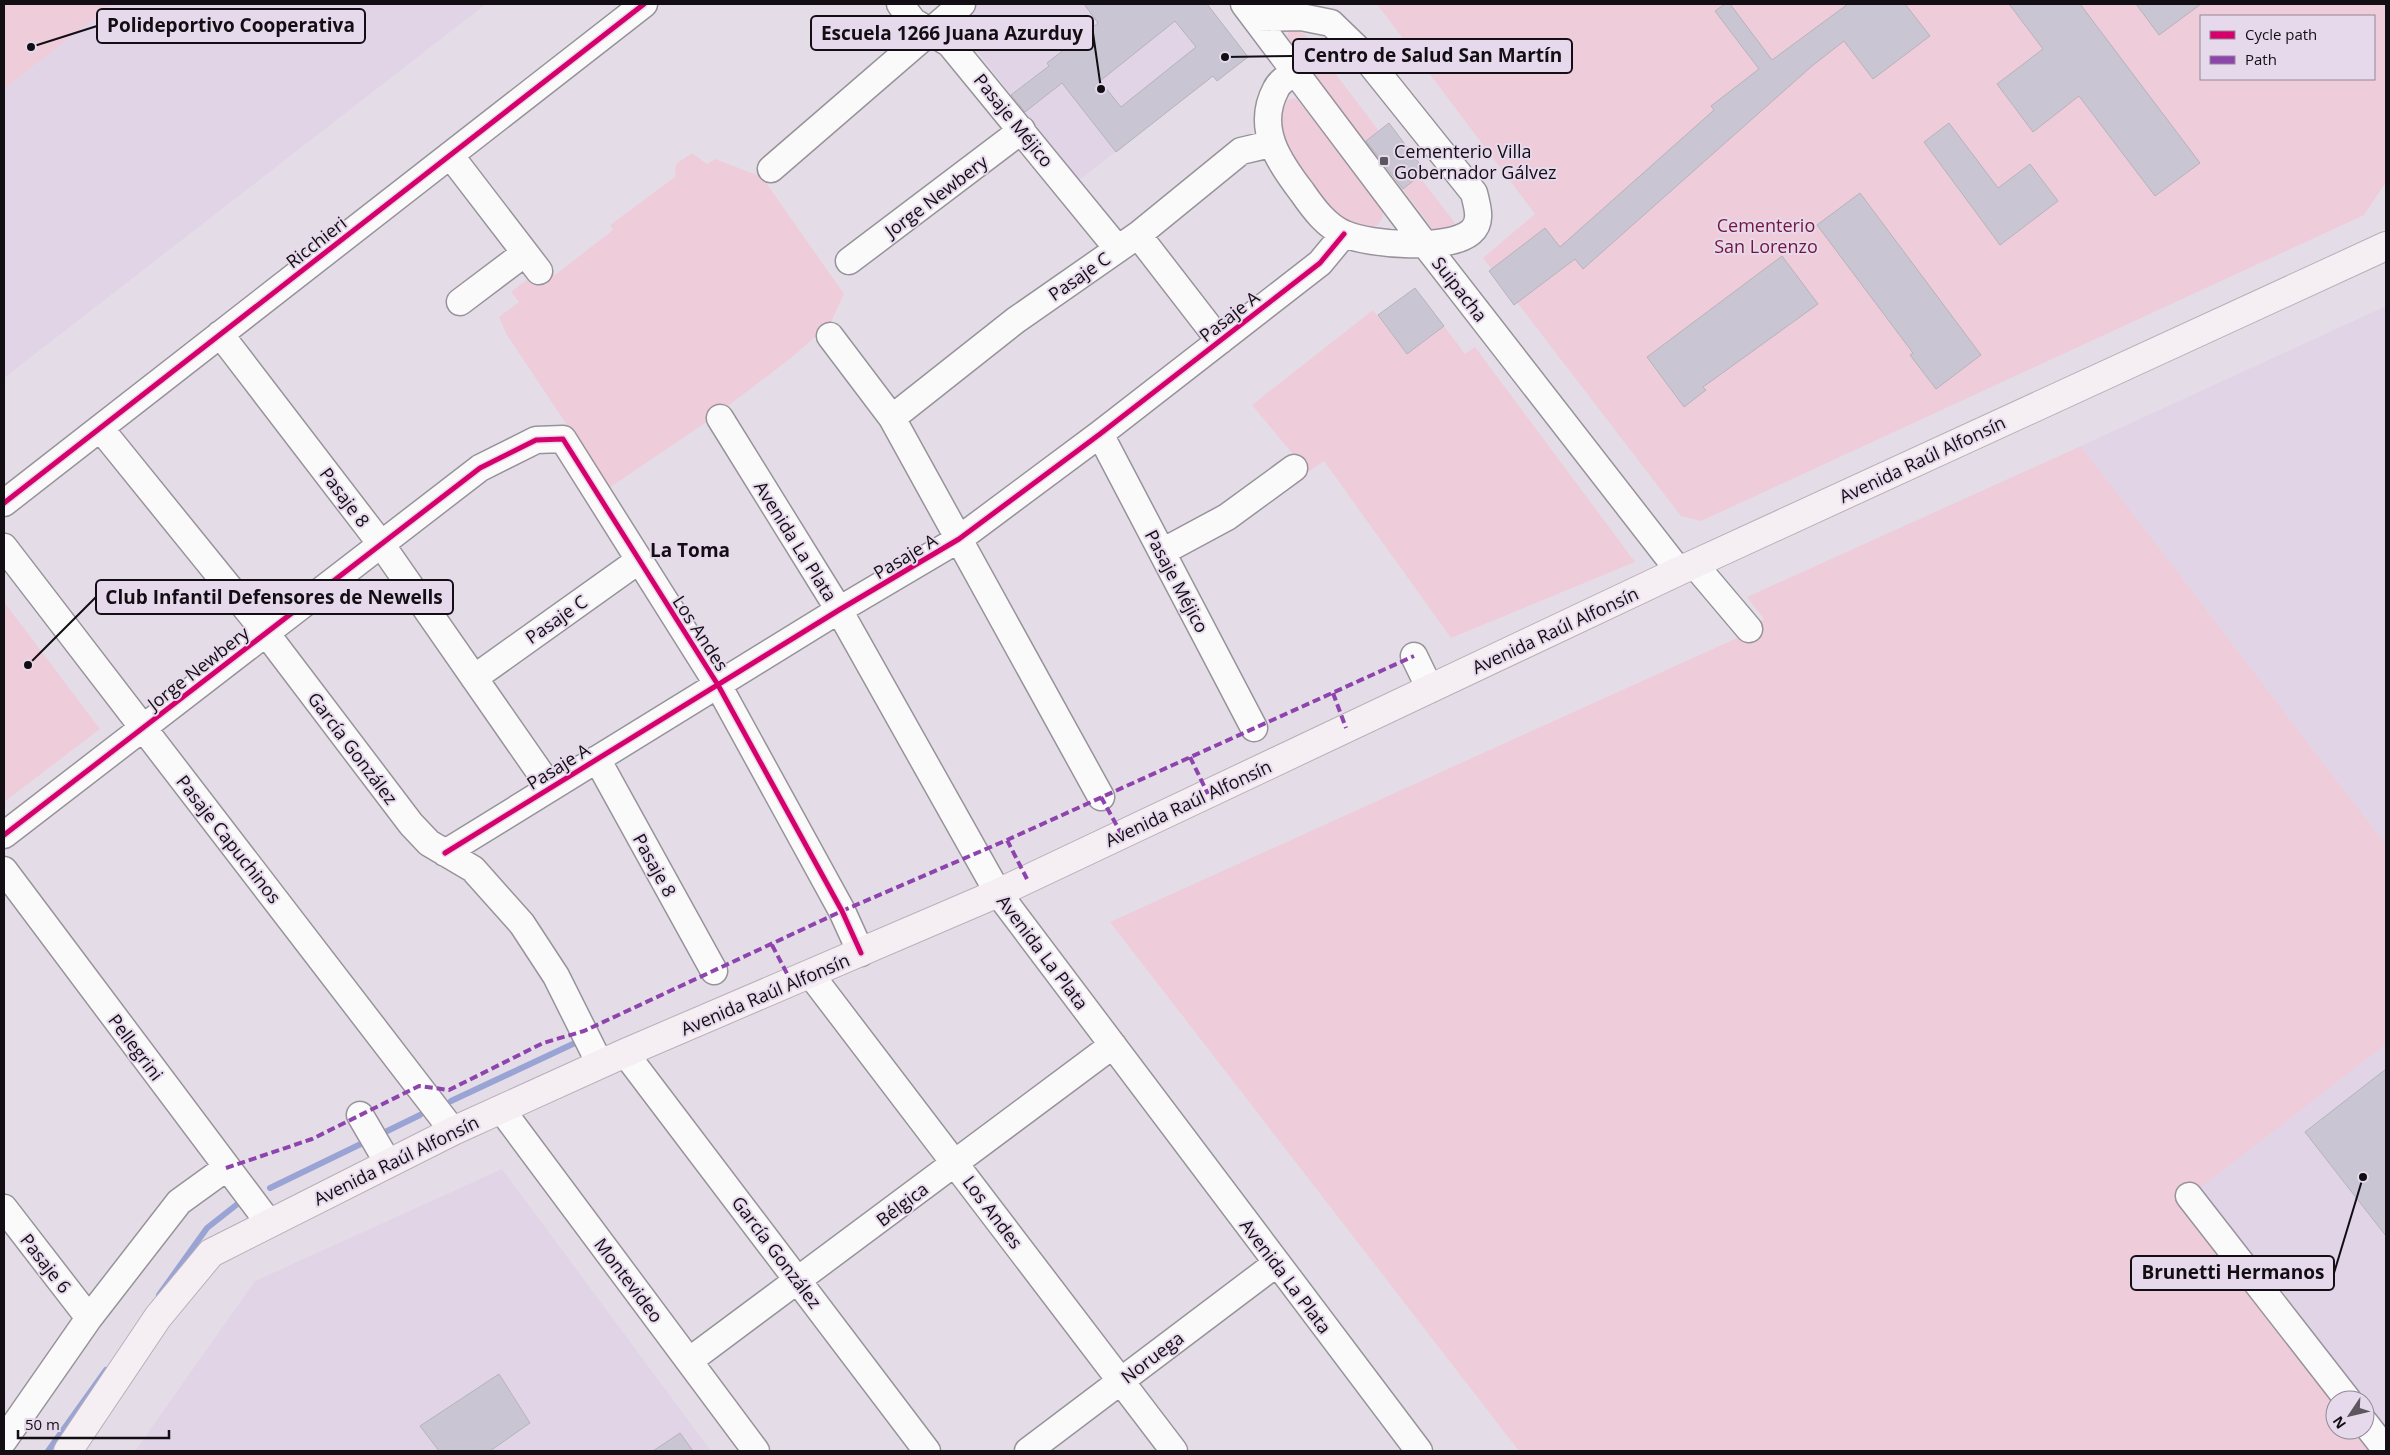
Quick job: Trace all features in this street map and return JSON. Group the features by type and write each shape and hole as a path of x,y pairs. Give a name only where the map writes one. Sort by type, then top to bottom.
{"main road":[{"name":"Avenida Raúl Alfonsín","path":"68,1451 158,1317 211,1253 269,1223 373,1138 453,1131 625,1053 812,975 998,893 1686,568 2386,246"}],"street":[{"name":"Ricchieri","path":"4,503 644,4"},
{"name":"Pasaje Méjico","path":"900,4 913,21 950,44 1022,130 1220,341"},
{"path":"771,169 929,30 962,4"},
{"path":"1250,11 1301,17 1331,23 1361,52 1474,193 1479,215 1472,232 1456,240 1401,245 1376,242 1344,234 1318,214 1281,164 1271,144 1268,126 1270,105 1276,88 1295,71"},
{"name":"Suipacha","path":"1250,11 1424,243 1686,568 1749,630"},
{"name":"Jorge Newbery","path":"849,261 1022,130"},
{"name":"Pasaje C","path":"892,418 1016,320 1128,242 1241,151 1271,144"},
{"path":"450,155 532,262 460,302"},
{"name":"Pasaje A","path":"445,853 839,610 959,539 1100,434 1320,263 1344,234"},
{"name":"Pasaje 8","path":"220,334 381,544 550,787"},
{"path":"830,336 892,418 1101,797"},
{"name":"Avenida La Plata","path":"720,418 839,610 998,893 1418,1451"},
{"name":"García González","path":"100,428 266,632 410,824 429,843 473,869 522,924 556,976 600,1064"},
{"name":"Pasaje Méjico","path":"1100,434 1254,728"},
{"name":"Jorge Newbery","path":"4,835 480,468 536,440 563,439"},
{"name":"Los Andes","path":"563,439 638,561 718,685 842,911 861,953"},
{"path":"1162,552 1227,517 1294,468"},
{"name":"Pasaje Capuchinos","path":"4,547 453,1131"},
{"name":"Pasaje C","path":"474,678 638,561"},
{"path":"1414,656 1430,689"},
{"name":"Pasaje 8","path":"597,758 714,971"},
{"name":"Pellegrini","path":"4,870 269,1223"},
{"name":"Los Andes","path":"812,975 1174,1451"},
{"name":"Bélgica","path":"689,1361 1113,1045"},
{"name":"García González","path":"625,1053 928,1451"},
{"name":"Montevideo","path":"501,1109 756,1451"},
{"path":"4,1440 89,1318 179,1202 226,1168"},
{"path":"2189,1196 2340,1390"},
{"name":"Pasaje 6","path":"4,1208 89,1318"},
{"name":"Noruega","path":"1028,1451 1277,1264"},
{"path":"2375,1436 2386,1450"}],"shaded area":[{"path":"113,4 486,4 4,378 4,89"},
{"path":"974,4 1207,4 1232,36 1192,67 1204,83 1078,181 953,20"},
{"path":"2386,306 2386,845 2081,446"},
{"path":"2386,1044 2386,1451 2370,1451 2362,1440 2375,1440 2375,1390 2325,1390 2325,1393 2179,1203"},
{"path":"502,1169 711,1451 135,1451 255,1281"}],"green space":[{"path":"4,4 113,4 4,89"},
{"name":"Cementerio San Lorenzo","path":"1377,4 2386,4 2386,182 2364,215 1701,521 1681,516 1483,258 1535,214"},
{"path":"1293,29 1306,35 1379,131 1366,141 1333,109 1287,42 1288,30"},
{"path":"1296,98 1383,207 1383,217 1377,226 1358,228 1345,220 1313,186 1285,149 1281,142 1280,134 1280,107 1287,100"},
{"path":"692,153 707,164 715,159 762,177 844,294 830,324 791,358 708,421 609,488 507,335 499,317 519,302 511,292 548,264 555,275 613,230 610,225 675,177 676,164"},
{"path":"1419,176 1455,223 1449,230 1434,231 1403,189"},
{"path":"1373,310 1407,354 1444,326 1465,354 1475,347 1635,562 1451,638 1324,461 1308,472 1252,405"},
{"path":"2081,446 2386,845 2386,1044 2179,1204 2325,1393 2325,1440 2362,1440 2370,1451 1519,1451 1110,922 1737,638 1764,619 1747,597"},
{"path":"4,602 100,729 4,802"}],"building":[{"path":"1084,4 1207,4 1248,57 1217,81 1213,76 1116,152 1062,83 1025,112 1011,95 1049,66 1047,63 1098,23","holes":["1175,21 1196,47 1121,107 1100,81"]},
{"path":"1725,4 1730,4 1772,60 1848,4 1905,4 1930,36 1873,79 1844,41 1812,66 1583,269 1575,259 1514,305 1489,271 1545,228 1560,247 1714,110 1711,106 1759,69 1715,11"},
{"path":"2009,4 2080,4 2200,163 2155,196 2079,96 2033,132 1997,84 2043,49"},
{"path":"2136,4 2201,4 2159,35"},
{"path":"1389,123 1425,171 1403,189 1366,141"},
{"path":"1949,123 1998,188 2030,164 2058,201 2000,245 1924,142"},
{"path":"1860,193 1981,355 1936,389 1910,355 1913,353 1817,225"},
{"path":"1782,256 1818,304 1703,387 1706,390 1684,407 1647,357"},
{"path":"1415,288 1444,326 1407,354 1378,315"},
{"path":"2386,1069 2386,1236 2305,1132"},
{"path":"499,1374 530,1423 490,1451 439,1451 420,1426"},
{"path":"680,1433 693,1451 653,1451"}],"waterway":[{"path":"451,1101 575,1043"},
{"path":"379,1135 420,1115"},
{"path":"270,1188 367,1141"},
{"path":"159,1295 207,1228 240,1202"},
{"path":"48,1451 106,1370"}],"marked path":[{"path":"226,1168 312,1139 419,1086 449,1090 543,1043 584,1031 842,911 1007,840 1414,656"},
{"path":"1333,693 1346,728"},
{"path":"1190,757 1208,794"},
{"path":"1101,797 1122,835"},
{"path":"1007,840 1027,879"},
{"path":"772,945 792,983"}],"cycle path":[{"path":"4,503 644,4"},
{"path":"445,853 839,610 959,539 1100,434 1320,263 1344,234"},
{"path":"4,835 480,468 536,440 563,439 718,685 842,911 861,953"}],"place":[{"name":"Polideportivo Cooperativa","path":"31,47"},
{"name":"Centro de Salud San Martín","path":"1225,57"},
{"name":"Escuela 1266 Juana Azurduy","path":"1101,89"},
{"name":"Cementerio Villa Gobernador Gálvez","path":"1384,161"},
{"name":"Club Infantil Defensores de Newells","path":"28,665"},
{"name":"Brunetti Hermanos","path":"2363,1177"}],"district":[{"name":"La Toma","path":"690,550"}]}
